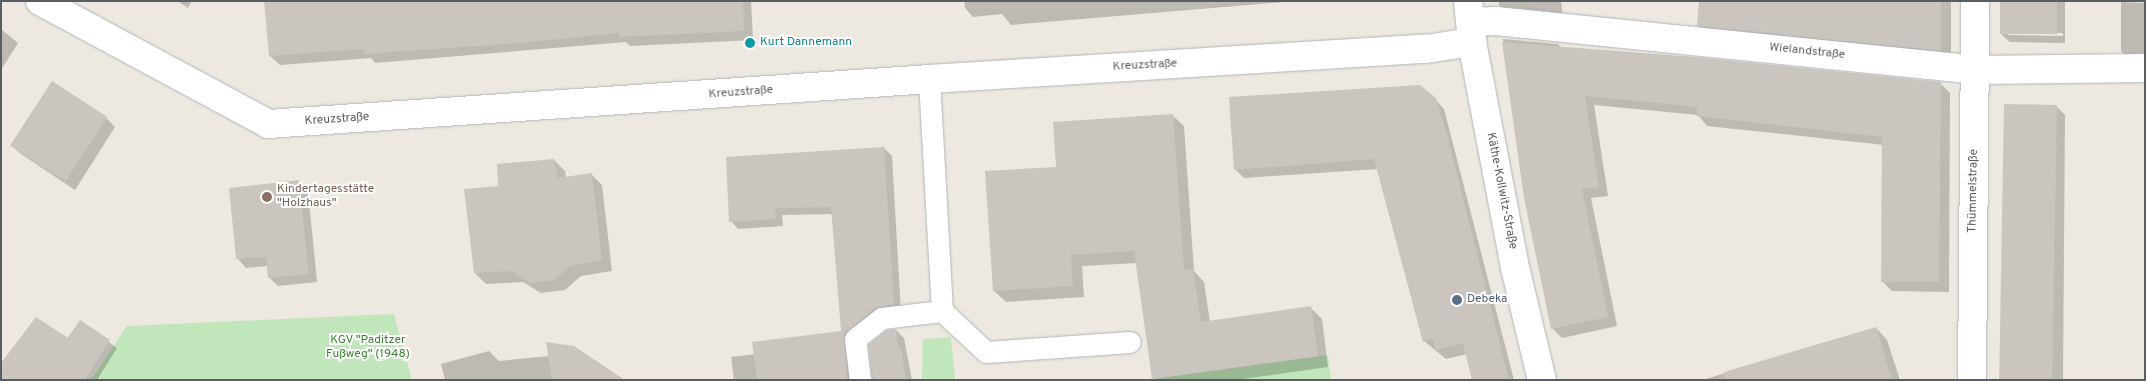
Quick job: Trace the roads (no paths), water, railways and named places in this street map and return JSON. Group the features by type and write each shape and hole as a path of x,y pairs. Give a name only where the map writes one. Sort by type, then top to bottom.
{"street":[{"name":"Kreuzstraße","path":"40,1 268,124 929,79 1426,49 1470,22"},
{"name":"Thümmelstraße","path":"1972,380 1976,1"},
{"name":"Wielandstraße","path":"1470,22 1496,21 1976,70 2145,68"},
{"name":"Käthe-Kollwitz-Straße","path":"1470,22 1516,272 1542,380"}],"lane":[{"path":"929,79 942,311 986,352 1130,342"},
{"path":"860,380 855,339 882,318 942,311"}],"place":[{"name":"Kurt Dannemann","path":"750,43"},
{"name":"Kindertagesstätte \"Holzhaus\"","path":"267,197"},
{"name":"Debeka","path":"1457,300"}],"park label":[{"name":"KGV \"Paditzer Fußweg\" (1948)","path":"368,348"}]}
